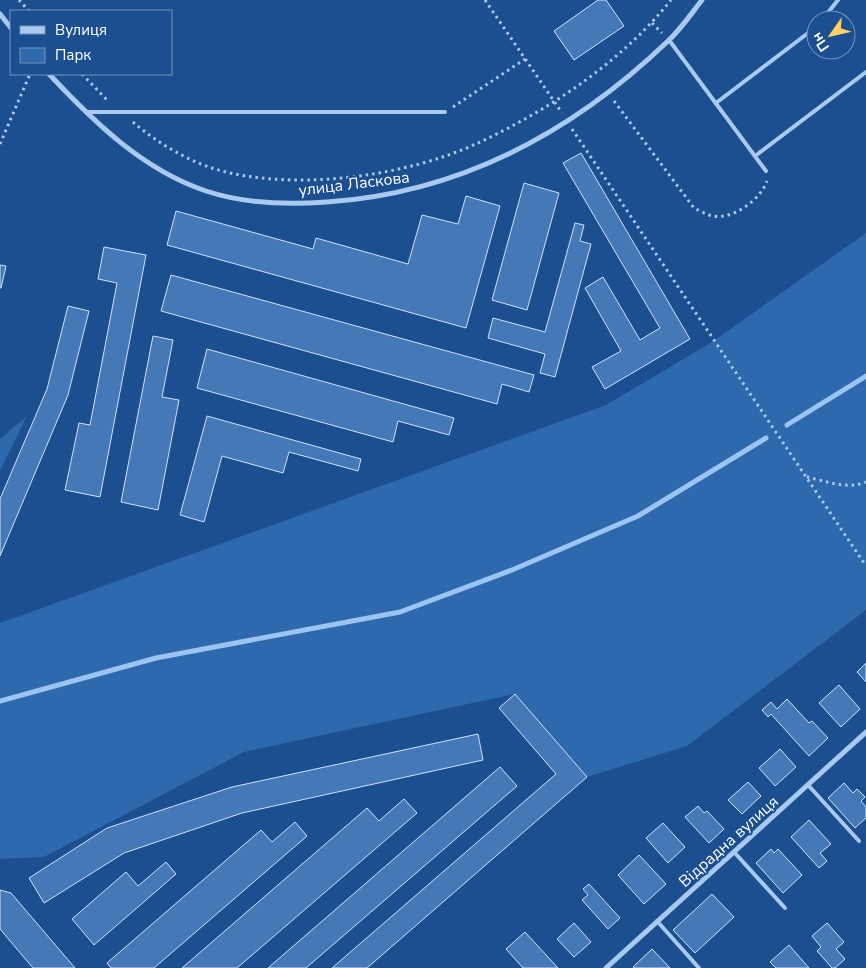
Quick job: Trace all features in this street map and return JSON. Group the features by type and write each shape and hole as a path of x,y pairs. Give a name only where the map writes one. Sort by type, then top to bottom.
{"street":[{"name":"улица Ласкова","path":"50,75 85,112 127,148 167,174 207,192 252,201 298,204 388,195 439,183 486,166 567,121 609,93 669,40 702,0"},
{"path":"0,14 10,27"},
{"name":"Відрадна вулиця","path":"606,968 866,732"}],"lane":[{"path":"830,10 838,0"},
{"path":"716,103 806,36"},
{"path":"669,40 766,170"},
{"path":"755,156 866,72"},
{"path":"85,112 445,112"},
{"path":"808,785 859,841"},
{"path":"734,852 785,908"},
{"path":"657,922 700,968"}],"path":[{"path":"19,0 27,10"},
{"path":"485,0 866,566"},
{"path":"83,75 141,129 178,153 214,169 255,178 298,180 384,171 432,160 476,144 554,101 595,74 652,23 671,0"},
{"path":"445,112 525,58"},
{"path":"0,144 30,75"},
{"path":"609,93 694,208 713,217 734,214 763,192 767,182 766,170"},
{"path":"806,476 838,484 851,485 866,482"}],"green space":[{"path":"866,233 866,610 687,746 587,777 515,694 244,752 44,857 0,859 0,623 606,405 712,342"},
{"path":"27,416 0,470 0,439"}],"building":[{"path":"598,0 606,0 624,26 574,60 554,31"},
{"path":"581,153 690,339 605,389 592,367 621,351 585,288 603,277 640,340 660,328 563,163"},
{"path":"524,183 559,193 527,310 492,300"},
{"path":"466,196 500,206 466,328 167,245 176,211 313,249 316,238 408,264 422,215 458,224"},
{"path":"575,223 584,225 580,241 591,244 555,377 540,373 545,354 488,338 493,318 545,332"},
{"path":"104,247 146,255 100,497 65,490 79,423 90,425 117,283 98,279"},
{"path":"0,265 6,266 1,288 0,288"},
{"path":"171,275 534,375 529,392 502,384 497,404 161,311"},
{"path":"68,306 89,311 68,395 0,556 0,499 47,389"},
{"path":"153,336 173,340 162,397 179,400 158,510 121,502"},
{"path":"207,349 454,418 449,435 398,421 393,442 197,388"},
{"path":"207,416 361,459 358,471 289,452 283,473 222,456 204,522 180,515"},
{"path":"866,663 866,682 857,672"},
{"path":"839,685 860,709 841,727 819,703"},
{"path":"515,694 587,777 367,968 332,968 556,774 499,708"},
{"path":"787,699 809,723 812,721 828,738 809,756 771,714 768,717 762,710 771,702 777,709"},
{"path":"478,734 483,760 242,813 124,853 44,903 29,878 107,828 232,787"},
{"path":"780,749 796,767 775,786 759,768"},
{"path":"500,767 517,786 306,968 268,968"},
{"path":"748,782 761,796 742,814 728,800"},
{"path":"844,783 853,793 857,789 865,797 861,801 866,807 866,818 855,828 828,798"},
{"path":"404,799 417,813 237,968 182,968 367,808 379,821"},
{"path":"698,806 704,813 707,811 724,829 709,843 685,817"},
{"path":"809,820 831,844 820,853 827,861 819,868 791,837"},
{"path":"295,822 307,836 154,968 111,968 107,963 261,830 272,842"},
{"path":"663,823 685,847 668,863 646,838"},
{"path":"771,849 774,853 778,849 802,875 783,893 756,863"},
{"path":"639,855 666,884 644,904 618,875"},
{"path":"166,862 176,874 94,945 72,919 126,872 138,886"},
{"path":"589,884 620,918 608,929 582,900 588,895 583,889"},
{"path":"0,890 11,893 75,968 33,968 0,929"},
{"path":"712,894 734,917 695,953 673,930"},
{"path":"574,923 591,942 574,957 557,939"},
{"path":"827,923 844,942 836,949 845,959 835,968 832,968 817,951 821,947 812,936"},
{"path":"525,932 558,968 523,968 506,949"},
{"path":"789,945 809,968 776,968 770,962"},
{"path":"652,949 670,968 633,967"}],"waterway":[{"path":"787,425 866,376"},
{"path":"0,701 156,658 400,612 512,570 638,516 766,438"}]}
